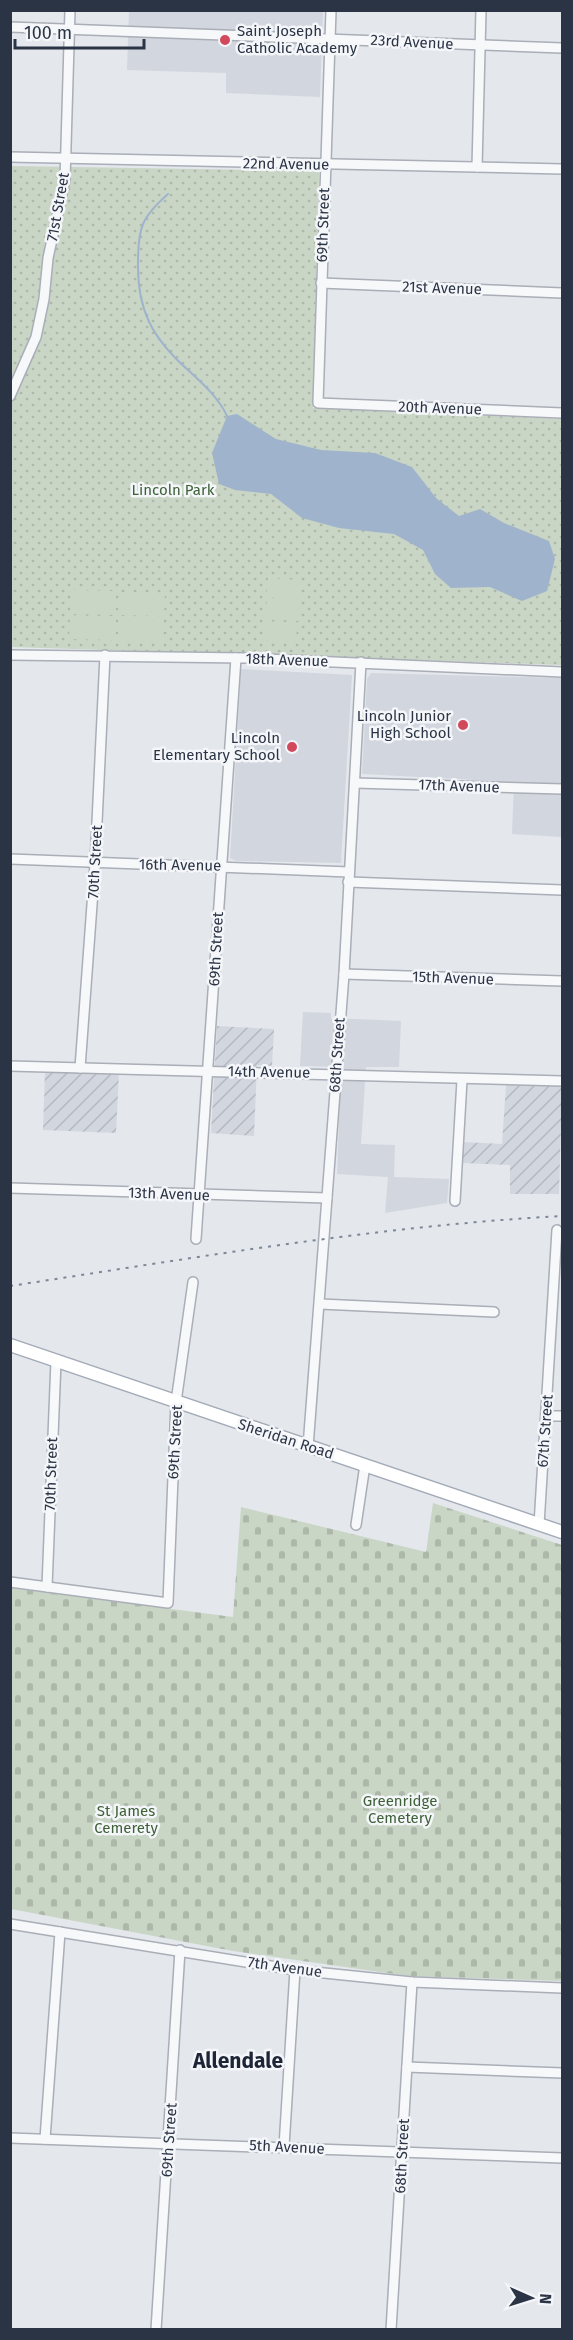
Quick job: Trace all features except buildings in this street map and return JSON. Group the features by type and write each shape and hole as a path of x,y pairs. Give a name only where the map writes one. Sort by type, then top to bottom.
{"main road":[{"name":"Sheridan Road","path":"10,1345 562,1532"}],"street":[{"name":"71st Street","path":"10,396 36,338 46,267 65,180 70,10"},
{"name":"69th Street","path":"318,403 330,10"},
{"path":"477,167 481,10"},
{"name":"23rd Avenue","path":"10,27 562,48"},
{"name":"22nd Avenue","path":"10,157 324,166 562,169"},
{"name":"21st Avenue","path":"321,283 562,293"},
{"name":"20th Avenue","path":"318,403 562,413"},
{"name":"18th Avenue","path":"10,655 236,658 562,672"},
{"name":"70th Street","path":"80,1068 95,864 105,655"},
{"name":"69th Street","path":"196,1239 236,658"},
{"name":"68th Street","path":"308,1447 344,974 361,662"},
{"name":"17th Avenue","path":"355,783 562,789"},
{"name":"16th Avenue","path":"10,859 95,864 222,866 349,877 562,890"},
{"name":"15th Avenue","path":"344,974 562,981"},
{"name":"14th Avenue","path":"10,1066 336,1073 462,1080 562,1081"},
{"path":"455,1202 462,1080"},
{"name":"13th Avenue","path":"10,1188 327,1197"},
{"name":"67th Street","path":"539,1525 557,1230"},
{"name":"69th Street","path":"47,1587 168,1603 176,1402 193,1282"},
{"path":"320,1304 494,1312"},
{"name":"70th Street","path":"47,1587 56,1361"},
{"path":"547,1416 562,1416"},
{"path":"356,1525 365,1465"},
{"path":"10,1582 47,1587"},
{"name":"7th Avenue","path":"10,1924 295,1970 412,1982 562,1988"},
{"path":"45,2139 60,1932"},
{"name":"69th Street","path":"156,2330 180,1950"},
{"path":"284,2147 295,1970"},
{"name":"68th Street","path":"391,2330 412,1982"},
{"path":"407,2067 562,2073"},
{"name":"5th Avenue","path":"10,2138 562,2158"}],"shaded area":[{"name":"Saint Joseph Catholic Academy","path":"129,11 323,11 320,97 226,93 226,73 127,70"},
{"name":"Lincoln Elementary School","path":"241,669 352,675 341,863 236,861 230,858"},
{"name":"Lincoln Junior High School","path":"371,673 562,678 562,837 512,834 514,782 362,774 367,679"},
{"path":"303,1012 331,1013 331,1018 401,1021 399,1067 366,1067 361,1144 395,1145 394,1177 449,1179 447,1203 385,1213 388,1177 337,1174 341,1067 300,1066"},
{"path":"217,1026 274,1029 272,1066 257,1065 254,1136 211,1133"},
{"path":"45,1071 119,1073 116,1133 43,1130"},
{"path":"506,1085 562,1086 559,1194 510,1194 510,1165 462,1163 464,1142 502,1144"}],"green space":[{"name":"Lincoln Park","path":"11,166 319,171 313,408 562,419 562,665 11,647"},
{"path":"268,578 300,580 299,600 266,597"},
{"path":"71,590 116,591 116,615 70,614"},
{"path":"119,592 165,593 164,616 118,615"},
{"path":"267,600 299,602 298,621 265,619"},
{"path":"70,615 116,617 115,640 69,639"},
{"path":"118,617 164,618 163,642 118,641"},
{"path":"265,621 297,623 296,643 263,640"},
{"name":"Greenridge Cemetery","path":"433,1503 562,1545 562,1981 408,1976 233,1951 11,1909 11,1588 233,1617 241,1507 426,1552"}],"water":[{"path":"237,414 276,439 321,450 375,453 412,467 436,498 459,516 480,509 504,523 549,541 555,559 547,591 522,601 490,587 451,588 435,574 423,550 394,534 339,528 302,518 271,494 235,490 219,484 212,453 227,416"}],"waterway":[{"path":"168,194 152,209 141,231 138,250 140,295 149,322 156,334 175,358 210,391 227,416"}],"railway":[{"path":"10,1286 355,1235 562,1216"}],"place":[{"name":"Saint Joseph Catholic Academy","path":"225,40"},
{"name":"Lincoln Junior High School","path":"463,725"},
{"name":"Lincoln Elementary School","path":"292,747"}],"district":[{"name":"Allendale","path":"238,2061"}],"park label":[{"name":"St James Cemerety","path":"126,1820"}]}
